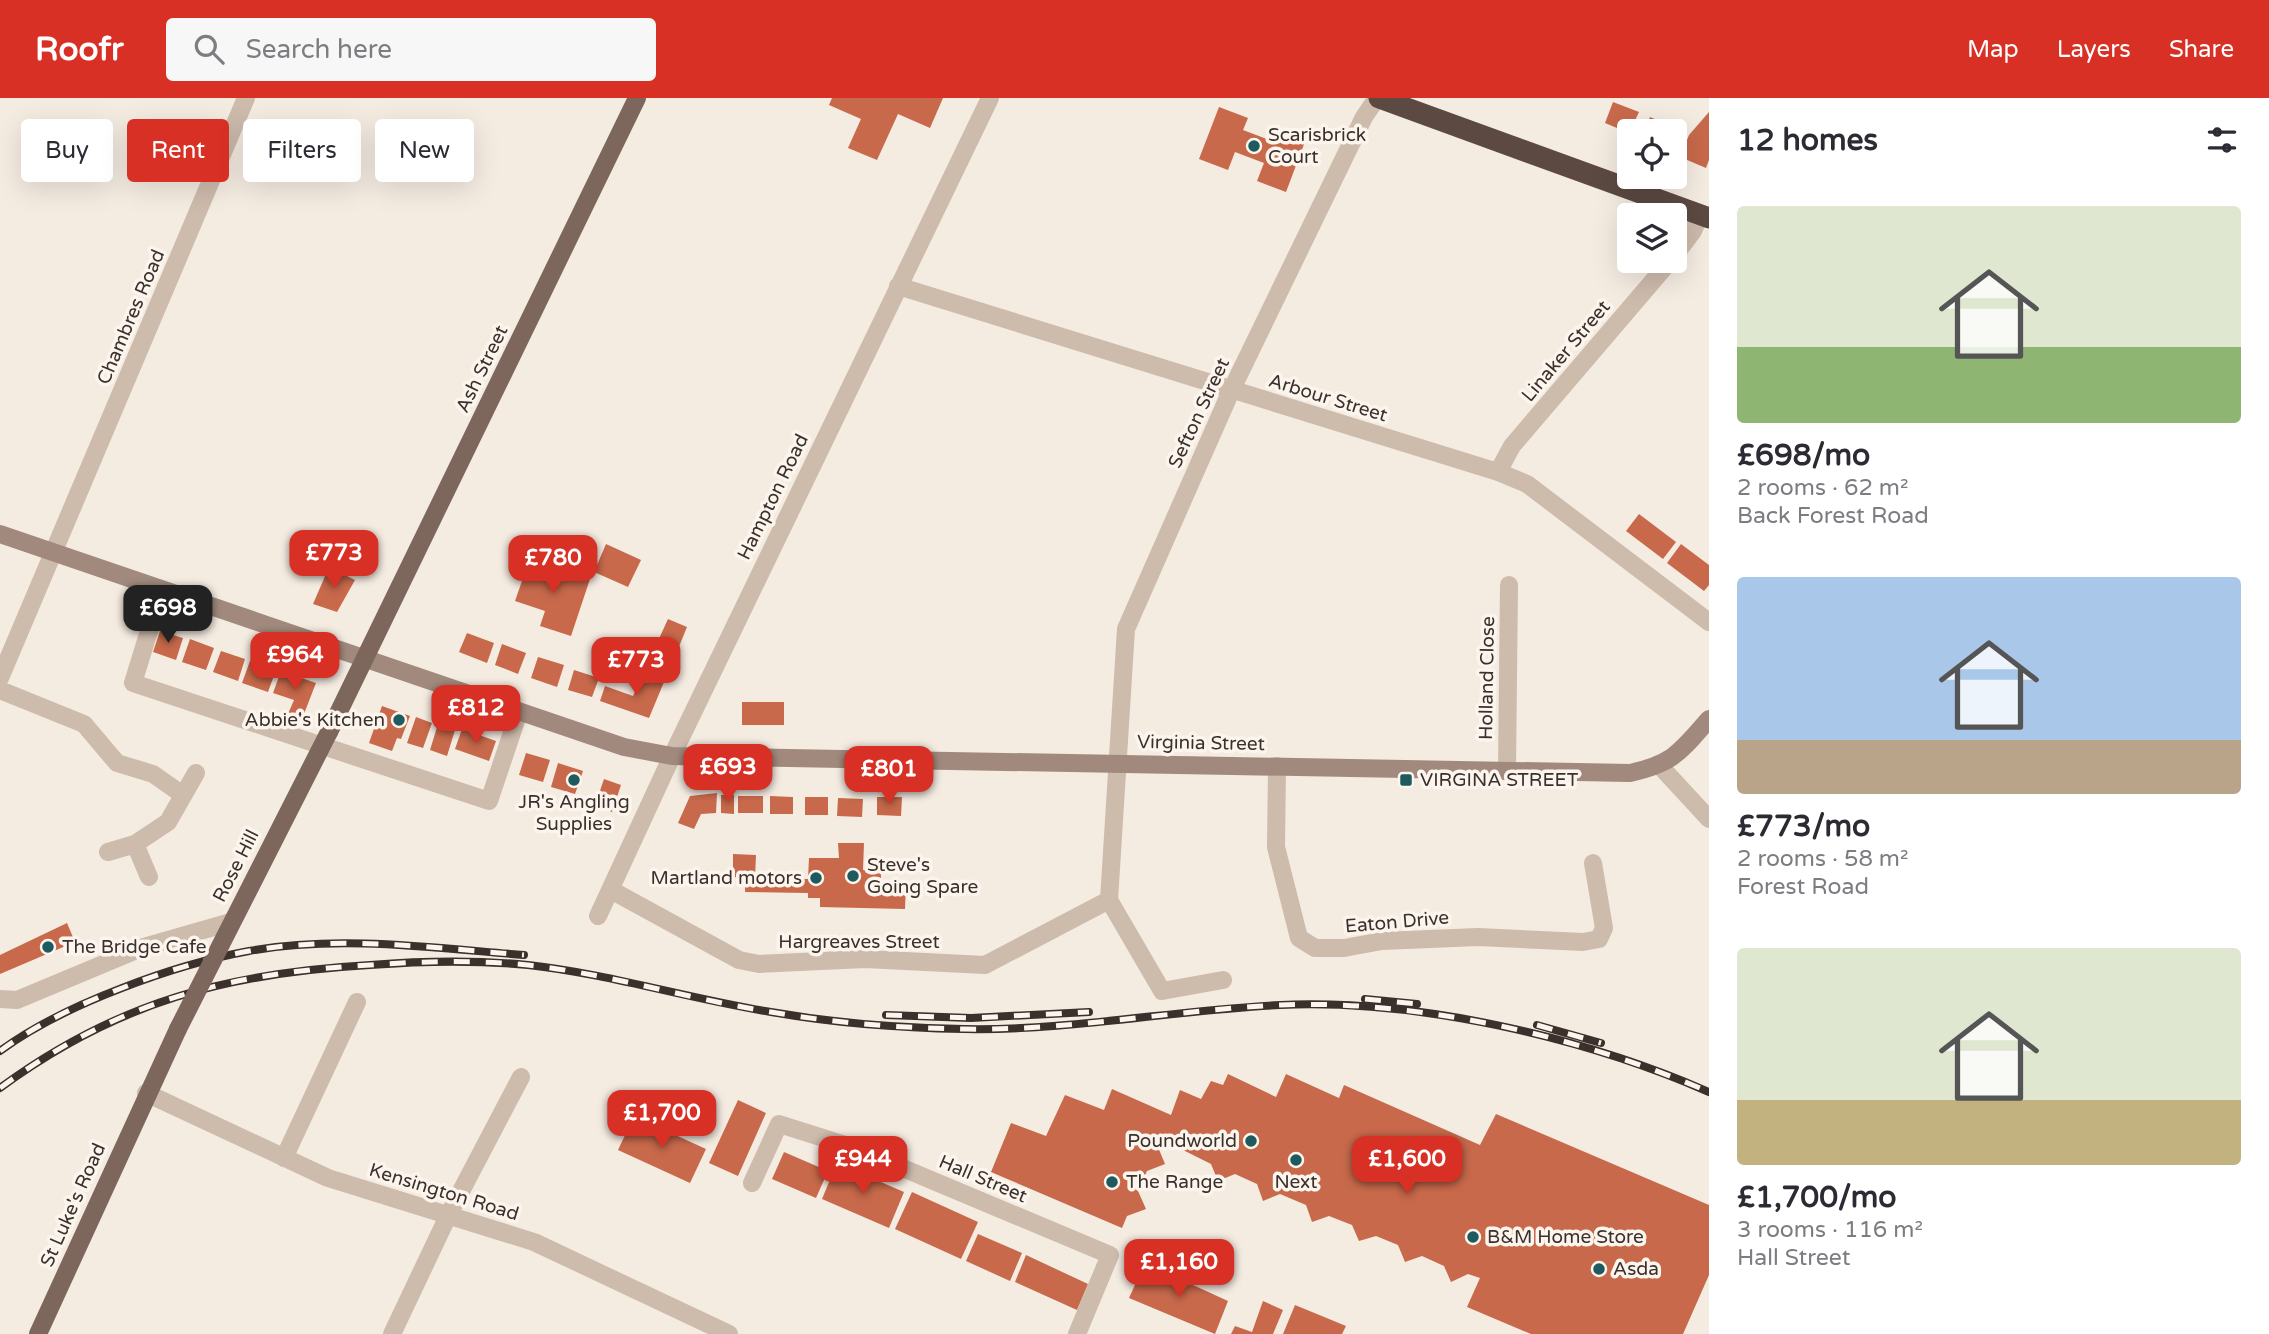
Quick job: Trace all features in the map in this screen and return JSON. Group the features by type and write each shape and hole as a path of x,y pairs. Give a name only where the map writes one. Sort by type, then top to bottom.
{"highway":[{"path":"1378,98 1704,217"}],"main road":[{"name":"Ash Street","path":"366,659 637,98"},
{"name":"Rose Hill","path":"146,1093 366,659"},
{"name":"St Luke's Road","path":"38,1334 146,1093"}],"street":[{"name":"Chambres Road","path":"0,678 246,98"},
{"name":"Hampton Road","path":"598,916 672,756 990,98"},
{"name":"Sefton Street","path":"1109,900 1126,629 1231,391 1358,129 1378,98"},
{"path":"1687,239 1704,217"},
{"name":"Linaker Street","path":"1499,472 1512,446 1660,273"},
{"name":"Arbour Street","path":"898,286 1499,472 1527,484 1709,622"},
{"name":"Virginia Street","path":"0,534 161,592 624,747 672,756 1630,773 1660,766 1678,754 1709,719"},
{"name":"Holland Close","path":"1507,771 1509,585"},
{"path":"161,592 133,683 489,801 519,712"},
{"path":"0,690 84,724 117,763 153,774 183,795"},
{"name":"Eaton Drive","path":"1277,766 1276,847 1279,869 1299,939 1315,948 1344,948 1382,941 1478,937 1583,942 1599,939 1604,928 1593,863"},
{"path":"1660,766 1709,819"},
{"path":"108,852 135,844 168,822 196,773"},
{"path":"135,844 149,877"},
{"name":"Hargreaves Street","path":"611,890 739,960 759,964 865,959 985,965 1109,900"},
{"path":"1109,900 1162,990 1223,980"},
{"path":"0,999 16,1000 178,936 231,922"},
{"path":"284,1157 357,1002"},
{"path":"392,1334 448,1216 521,1077"},
{"name":"Kensington Road","path":"146,1093 328,1178 534,1242 729,1334"},
{"name":"Hall Street","path":"752,1183 779,1124 855,1148 1110,1255 1077,1334"}],"building":[{"path":"832,98 943,98 930,128 898,114 877,160 848,148 861,119 829,105"},
{"path":"1613,102 1639,112 1636,119 1617,119 1617,128 1605,123"},
{"name":"Scarisbrick Court","path":"1219,107 1248,118 1243,130 1272,141 1277,128 1306,139 1286,192 1257,181 1264,163 1235,152 1228,170 1199,159"},
{"path":"1709,112 1709,160 1706,168 1687,160 1689,135"},
{"path":"1639,514 1676,542 1663,559 1626,531"},
{"path":"606,544 641,560 628,587 594,572"},
{"path":"1681,544 1709,565 1709,585 1704,591 1667,563"},
{"path":"530,558 590,579 571,636 540,626 545,611 515,601"},
{"path":"329,567 355,580 337,612 313,604"},
{"path":"668,619 687,627 678,649 658,641"},
{"path":"160,631 183,638 176,660 153,652"},
{"path":"467,633 494,643 487,663 459,652"},
{"path":"190,639 214,648 206,670 182,662"},
{"path":"502,644 526,653 518,674 495,665"},
{"path":"657,646 676,655 665,678 646,669"},
{"path":"221,651 245,659 238,681 213,672"},
{"path":"538,657 564,665 557,687 531,678"},
{"path":"250,661 276,670 268,692 242,683"},
{"path":"574,670 599,678 592,697 568,690"},
{"path":"281,671 316,683 302,719 288,714 294,700 273,693"},
{"path":"644,672 664,682 649,718 600,701 605,686 633,696"},
{"path":"742,702 784,702 784,725 742,725"},
{"path":"382,706 410,716 401,739 397,738 392,751 369,743"},
{"path":"416,717 432,723 423,748 407,743"},
{"path":"438,724 455,730 447,756 430,750"},
{"path":"462,729 496,741 489,761 455,749"},
{"path":"526,753 550,760 543,782 519,775"},
{"path":"558,763 583,771 575,794 551,787"},
{"path":"604,779 621,785 612,812 595,805"},
{"path":"717,793 716,813 701,814 694,829 678,823 690,796"},
{"path":"721,795 734,795 734,814 721,813"},
{"path":"738,796 763,796 763,813 738,813"},
{"path":"770,796 793,797 793,814 770,814"},
{"path":"805,797 828,797 828,815 805,815"},
{"path":"877,797 902,797 901,816 877,815"},
{"path":"838,798 863,799 862,817 837,816"},
{"path":"838,843 864,843 863,870 881,870 881,882 906,882 905,909 820,907 820,898 808,898 808,893 745,892 745,878 733,877 733,854 756,855 755,878 808,879 809,858 839,858"},
{"path":"67,923 75,942 0,974 0,955"},
{"path":"1228,1074 1276,1097 1286,1074 1339,1098 1344,1085 1480,1145 1496,1114 1709,1205 1709,1275 1683,1334 1531,1334 1467,1307 1480,1278 1468,1274 1451,1282 1444,1266 1422,1256 1405,1262 1398,1245 1376,1236 1359,1241 1352,1225 1329,1216 1312,1222 1306,1205 1280,1194 1263,1201 1257,1184 1235,1174 1218,1181 1211,1164 1161,1139 1158,1147 1165,1164 1147,1171 1138,1191 1146,1209 1127,1216 1122,1228 991,1172 1011,1123 1046,1136 1065,1095 1104,1110 1112,1089 1171,1115 1180,1090 1201,1099 1211,1081 1223,1085"},
{"path":"738,1100 766,1113 738,1176 709,1163"},
{"path":"634,1116 706,1149 690,1183 618,1150"},
{"path":"784,1152 828,1171 816,1198 772,1179"},
{"path":"837,1163 904,1192 889,1228 822,1199"},
{"path":"912,1192 978,1222 961,1259 895,1229"},
{"path":"978,1234 1022,1253 1010,1281 966,1261"},
{"path":"1026,1255 1088,1284 1077,1310 1015,1282"},
{"path":"1145,1263 1228,1301 1215,1334 1129,1298"},
{"path":"1263,1301 1283,1310 1273,1334 1231,1334 1235,1326 1252,1332"},
{"path":"1295,1305 1346,1326 1342,1334 1283,1334"}],"railway":[{"path":"0,1051 44,1023 106,994 184,966 249,951 283,946 352,943 524,955"},
{"path":"0,1088 44,1058 87,1034 131,1013 175,997 221,985 318,969 449,962 508,963 559,969 795,1016 915,1027 1043,1027 1280,1005 1388,1008 1443,1015 1554,1039 1608,1054 1709,1092"},
{"path":"1365,999 1417,1004"},
{"path":"886,1015 971,1018 1089,1012"},
{"path":"1537,1025 1601,1043"}],"place":[{"name":"Scarisbrick Court","path":"1254,146"},
{"name":"Abbie's Kitchen","path":"399,720"},
{"name":"JR's Angling Supplies","path":"574,780"},
{"name":"VIRGINA STREET","path":"1406,780"},
{"name":"Steve's Going Spare","path":"853,876"},
{"name":"Martland motors","path":"816,878"},
{"name":"The Bridge Cafe","path":"48,947"},
{"name":"Poundworld","path":"1251,1141"},
{"name":"Next","path":"1296,1160"},
{"name":"The Range","path":"1112,1182"},
{"name":"B&M Home Store","path":"1473,1237"},
{"name":"Asda","path":"1599,1269"}]}
